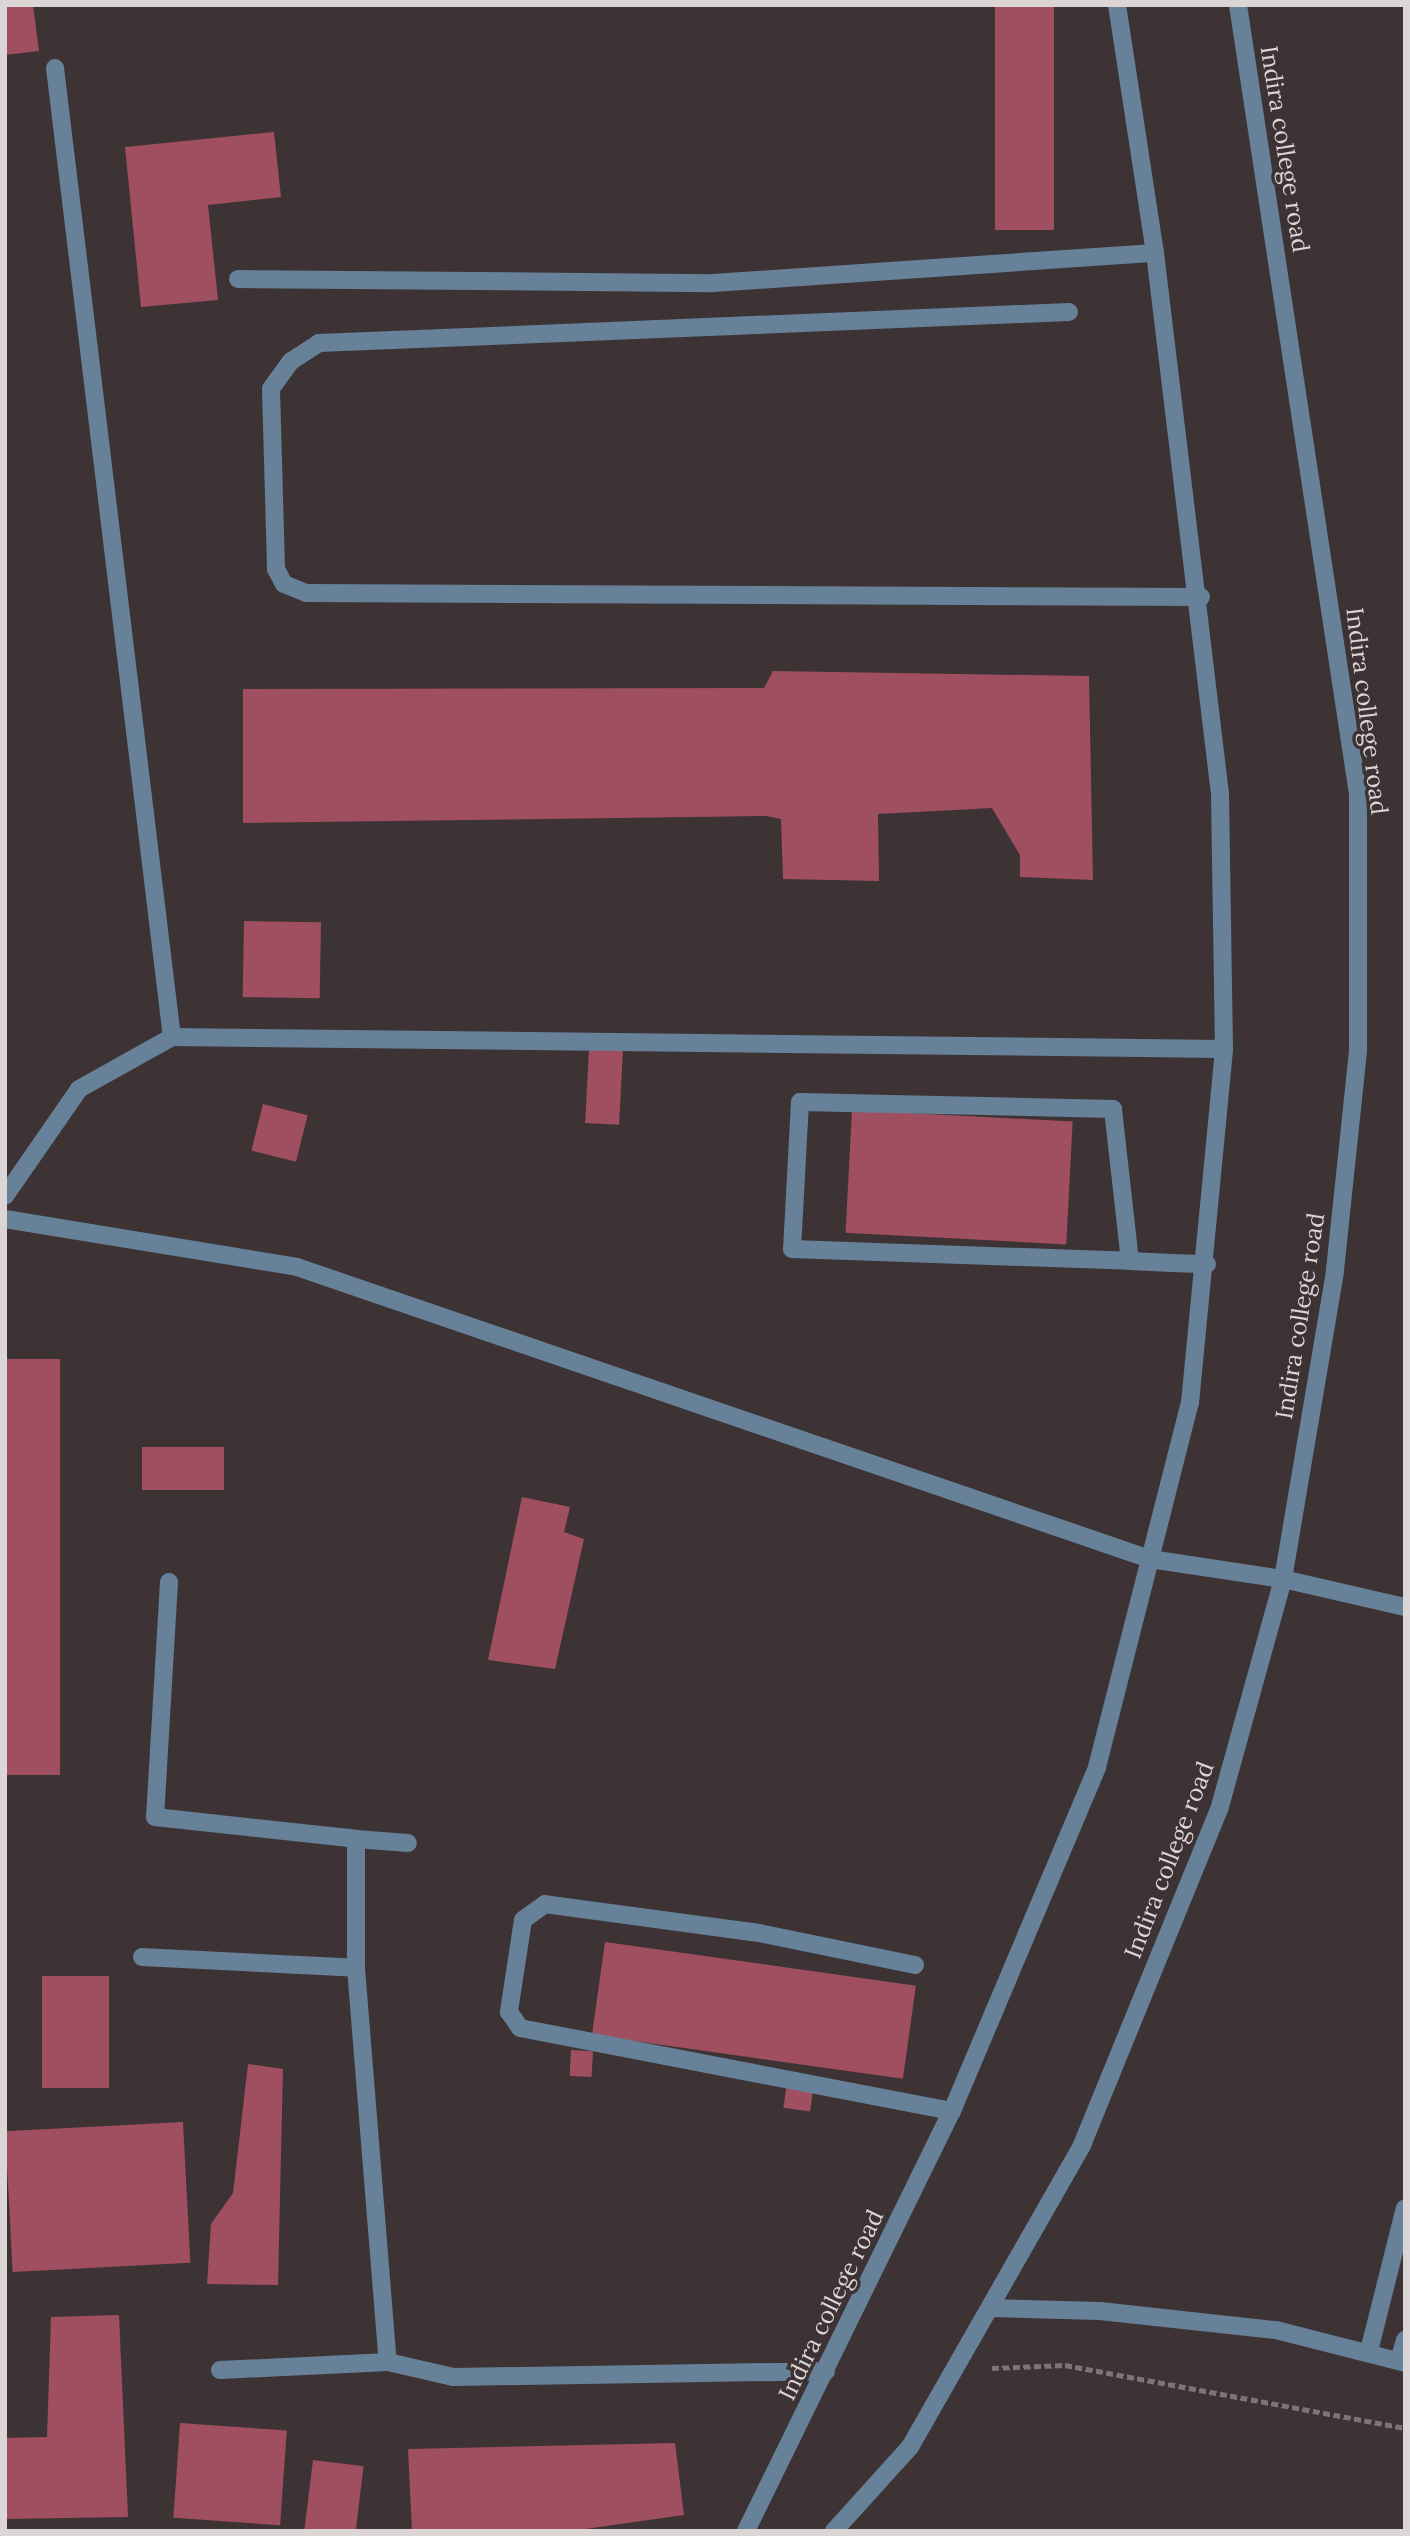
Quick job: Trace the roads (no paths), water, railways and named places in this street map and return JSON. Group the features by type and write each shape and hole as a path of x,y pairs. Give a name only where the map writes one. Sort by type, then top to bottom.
{"street":[{"name":"Indira college road","path":"746,2531 952,2111 1097,1767 1190,1403 1207,1264 1224,1049 1220,793 1200,597 1156,253 1117,5"},
{"name":"Indira college road","path":"834,2531 910,2447 959,2370 1082,2145 1219,1810 1283,1579 1335,1270 1359,1051 1357,794 1238,5"},
{"path":"55,68 172,1037"},
{"path":"238,279 713,283 1156,253"},
{"path":"1069,312 319,343 291,361 271,389 276,569 284,584 306,593 1200,597"},
{"path":"5,1196 79,1089 172,1037 1224,1049"},
{"path":"1130,1261 1113,1109 800,1102 792,1249 1207,1264"},
{"path":"5,1219 297,1267 1150,1559 1283,1579 1405,1607"},
{"path":"169,1583 155,1817 408,1843"},
{"path":"356,1839 356,1968 388,2362"},
{"path":"915,1965 759,1933 545,1904 531,1908 523,1920 509,2012 520,2028 952,2111"},
{"path":"142,1957 356,1968"},
{"path":"1369,2351 1405,2207"},
{"path":"992,2308 1100,2311 1276,2330 1369,2351 1402,2362 1405,2340"},
{"path":"220,2370 388,2362 453,2377 826,2371"}]}
